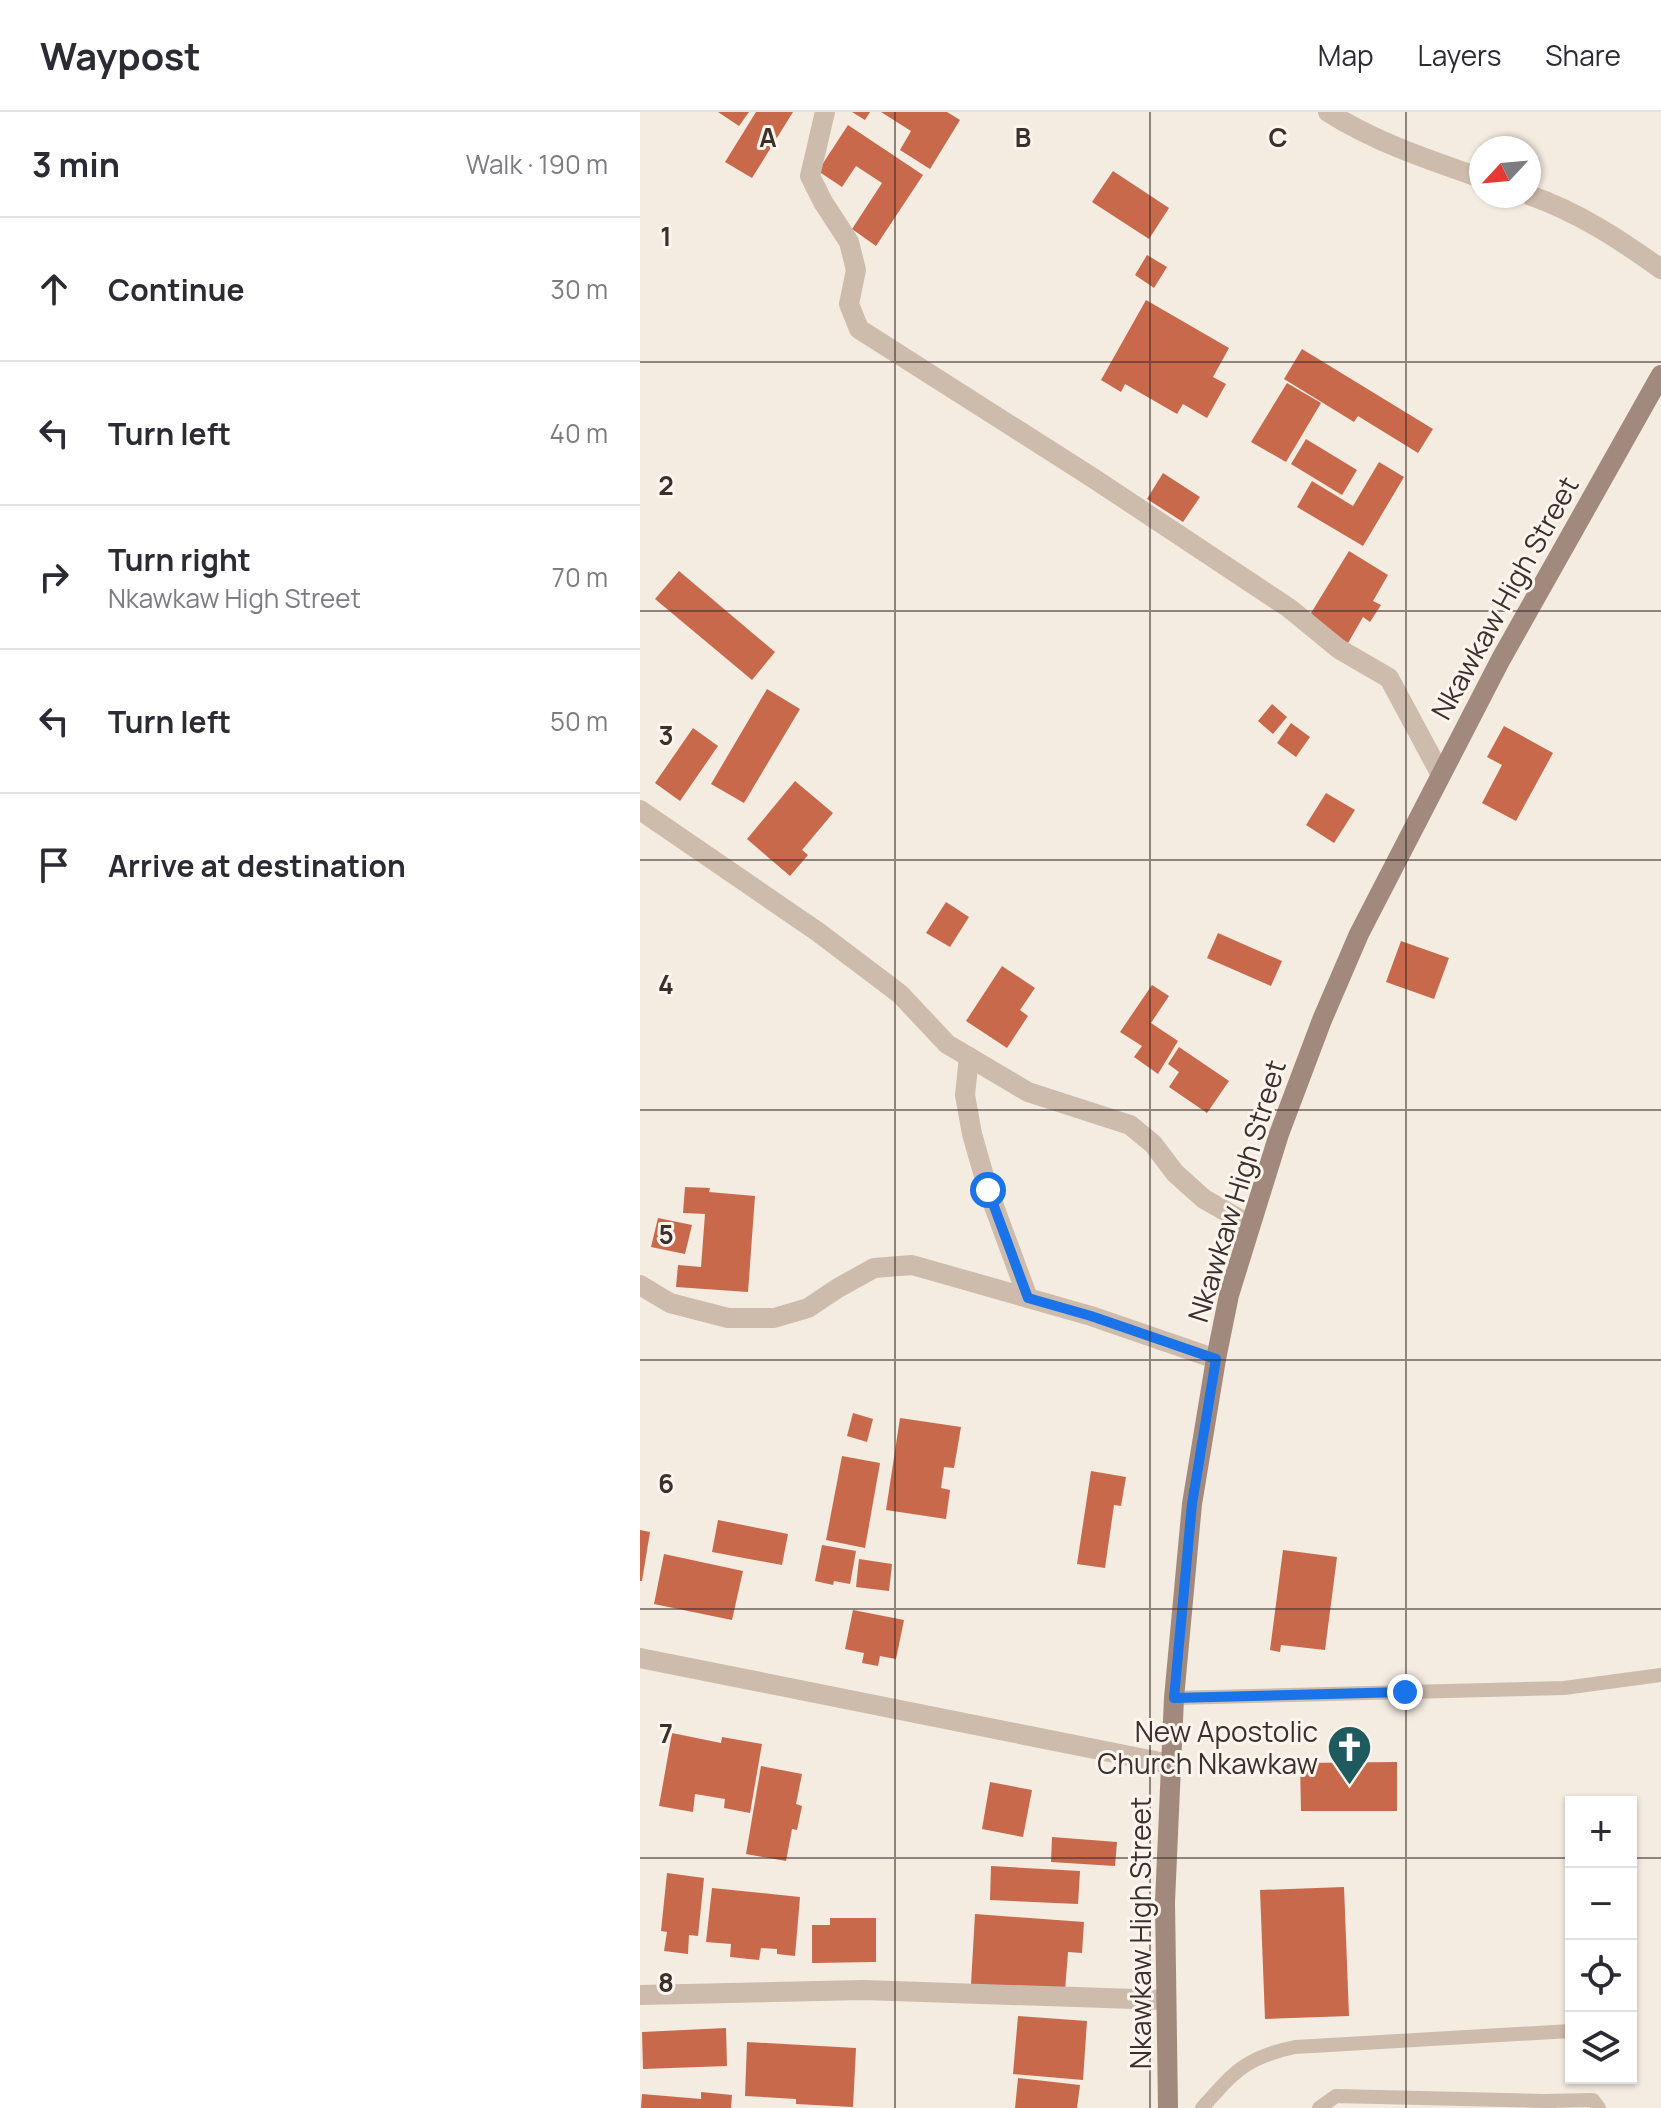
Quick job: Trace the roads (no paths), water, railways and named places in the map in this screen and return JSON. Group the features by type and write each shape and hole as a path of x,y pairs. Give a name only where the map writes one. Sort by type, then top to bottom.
{"main road":[{"name":"Nkawkaw High Street","path":"1168,2108 1165,1902 1174,1698 1192,1504 1229,1295 1279,1134 1322,1020 1359,934 1501,659 1661,375"}],"street":[{"path":"825,112 810,176 849,242 856,270 849,304 859,329 1106,487 1289,608 1339,649 1389,678 1440,773"},
{"path":"1328,112 1346,124 1411,153 1469,174"},
{"path":"1541,199 1561,206 1620,240 1661,269"},
{"path":"640,810 818,932 900,994 947,1044 1028,1092 1130,1125 1153,1144 1175,1173 1204,1199 1250,1225"},
{"path":"969,1057 965,1095 972,1134 988,1190 1028,1298"},
{"path":"640,1285 670,1303 728,1318 774,1318 808,1308 874,1268 912,1265 1091,1316 1216,1359"},
{"path":"640,1658 1170,1764"},
{"path":"640,1995 863,1990 1165,2000"}],"lane":[{"path":"1174,1698 1564,1688 1661,1675"},
{"path":"1202,2108 1231,2075 1264,2053 1295,2047 1565,2031"},
{"path":"1319,2108 1336,2096 1368,2102 1546,2105 1593,2100 1599,2108"}],"place":[{"name":"New Apostolic Church Nkawkaw","path":"1349,1787"}]}
